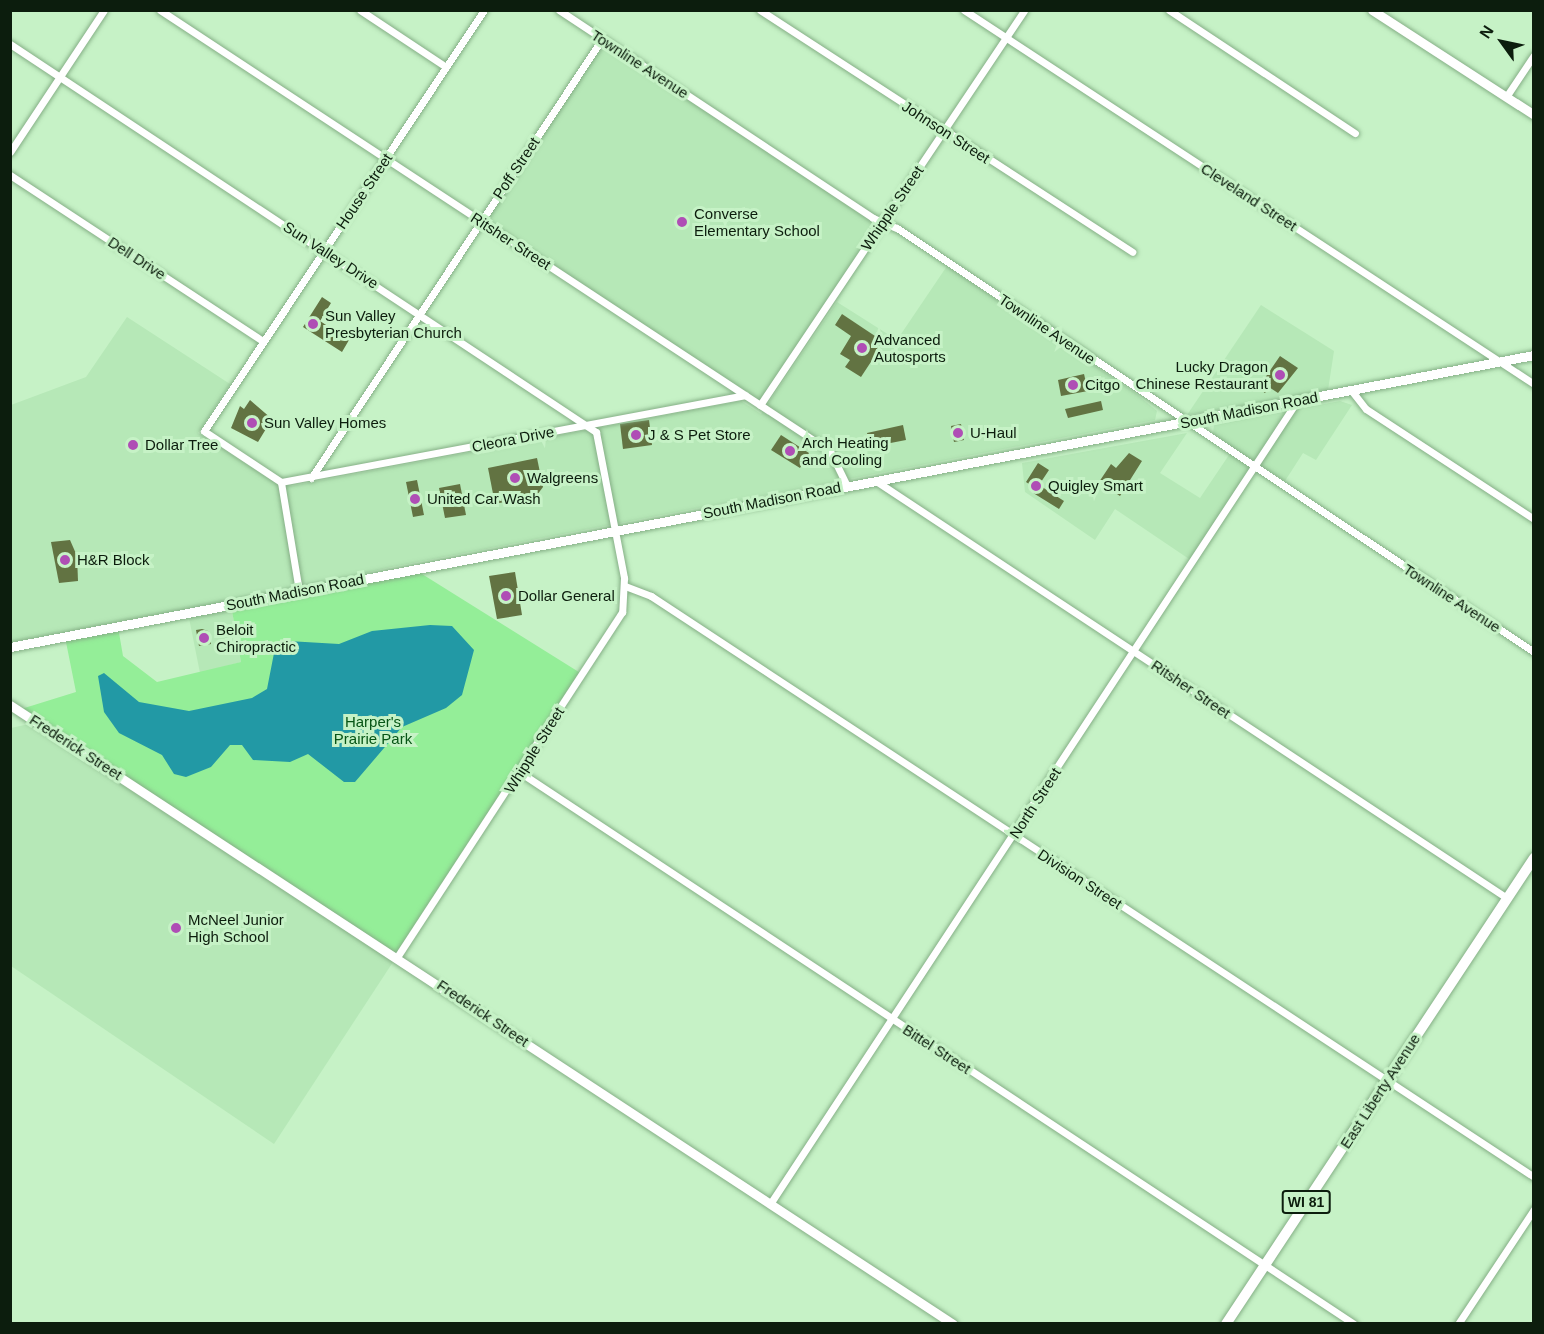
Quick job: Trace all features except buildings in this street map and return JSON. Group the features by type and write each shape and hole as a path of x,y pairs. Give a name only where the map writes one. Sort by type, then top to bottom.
{"main road":[{"path":"1372,10 1533,115"},
{"name":"South Madison Road","path":"10,647 1533,355"},
{"name":"Frederick Street","path":"10,705 398,956 953,1323"},
{"name":"East Liberty Avenue","path":"1226,1323 1533,858"}],"street":[{"path":"10,152 104,10"},
{"name":"Ritsher Street","path":"160,10 830,451 847,486"},
{"path":"360,10 446,68"},
{"name":"House Street","path":"281,482 204,431 484,10"},
{"name":"Townline Avenue","path":"559,10 1533,652"},
{"name":"Johnson Street","path":"760,10 1132,252"},
{"name":"Cleveland Street","path":"964,10 1533,384"},
{"name":"Whipple Street","path":"760,405 1024,10"},
{"path":"1169,10 1356,133"},
{"name":"Poff Street","path":"311,478 602,39"},
{"name":"Sun Valley Drive","path":"10,44 589,424"},
{"path":"1506,97 1533,55"},
{"name":"Dell Drive","path":"10,175 263,341"},
{"path":"1351,390 1372,413 1533,519"},
{"name":"Cleora Drive","path":"281,482 745,395"},
{"name":"North Street","path":"770,1204 1256,469 1298,401"},
{"path":"589,424 599,440 614,531"},
{"name":"Ritsher Street","path":"875,481 1507,898"},
{"path":"281,482 299,591"},
{"name":"Whipple Street","path":"398,956 520,773 622,612 625,586 614,531"},
{"name":"Division Street","path":"625,586 651,596 1533,1177"},
{"name":"Bittel Street","path":"520,773 1354,1323"},
{"path":"1458,1323 1533,1209"}],"shaded area":[{"name":"Converse Elementary School","path":"602,39 883,222 760,405 480,221"},
{"path":"947,266 1135,393 1157,411 1155,420 386,568 231,605 241,662 200,673 188,613 11,642 11,405 86,377 127,317 230,384 198,433 272,481 292,486 741,401 761,414 837,302 897,340"},
{"path":"1261,305 1334,351 1328,390 1187,415"},
{"path":"1340,401 1352,405 1316,460 1303,453 1285,481 1255,462 1192,561 1115,509 1095,540 1025,492 1022,463 1187,433 1160,473 1200,498 1233,449 1213,435 1214,425"},
{"name":"McNeel Junior High School","path":"29,724 393,962 274,1144 11,966 11,728"}],"green space":[{"name":"Harper's Prairie Park","path":"414,569 582,674 398,956 18,710 76,692 65,637 118,627 123,656 157,682 241,662 231,605"}],"water":[{"path":"430,625 452,626 474,650 462,695 446,708 402,727 355,782 344,782 308,754 290,762 253,760 242,745 230,745 211,767 186,777 174,774 162,755 119,733 104,712 98,676 104,673 139,702 189,711 252,698 267,689 275,648 288,641 339,644 372,631"}],"place":[{"name":"Converse Elementary School","path":"682,222"},
{"name":"Sun Valley Presbyterian Church","path":"313,324"},
{"name":"Advanced Autosports","path":"862,348"},
{"name":"Lucky Dragon Chinese Restaurant","path":"1280,375"},
{"name":"Citgo","path":"1073,385"},
{"name":"Sun Valley Homes","path":"252,423"},
{"name":"U-Haul","path":"958,433"},
{"name":"J & S Pet Store","path":"636,435"},
{"name":"Dollar Tree","path":"133,445"},
{"name":"Arch Heating and Cooling","path":"790,451"},
{"name":"Walgreens","path":"515,478"},
{"name":"Quigley Smart","path":"1036,486"},
{"name":"United Car Wash","path":"415,499"},
{"name":"H&R Block","path":"65,560"},
{"name":"Dollar General","path":"506,596"},
{"name":"Beloit Chiropractic","path":"204,638"},
{"name":"McNeel Junior High School","path":"176,928"}]}
